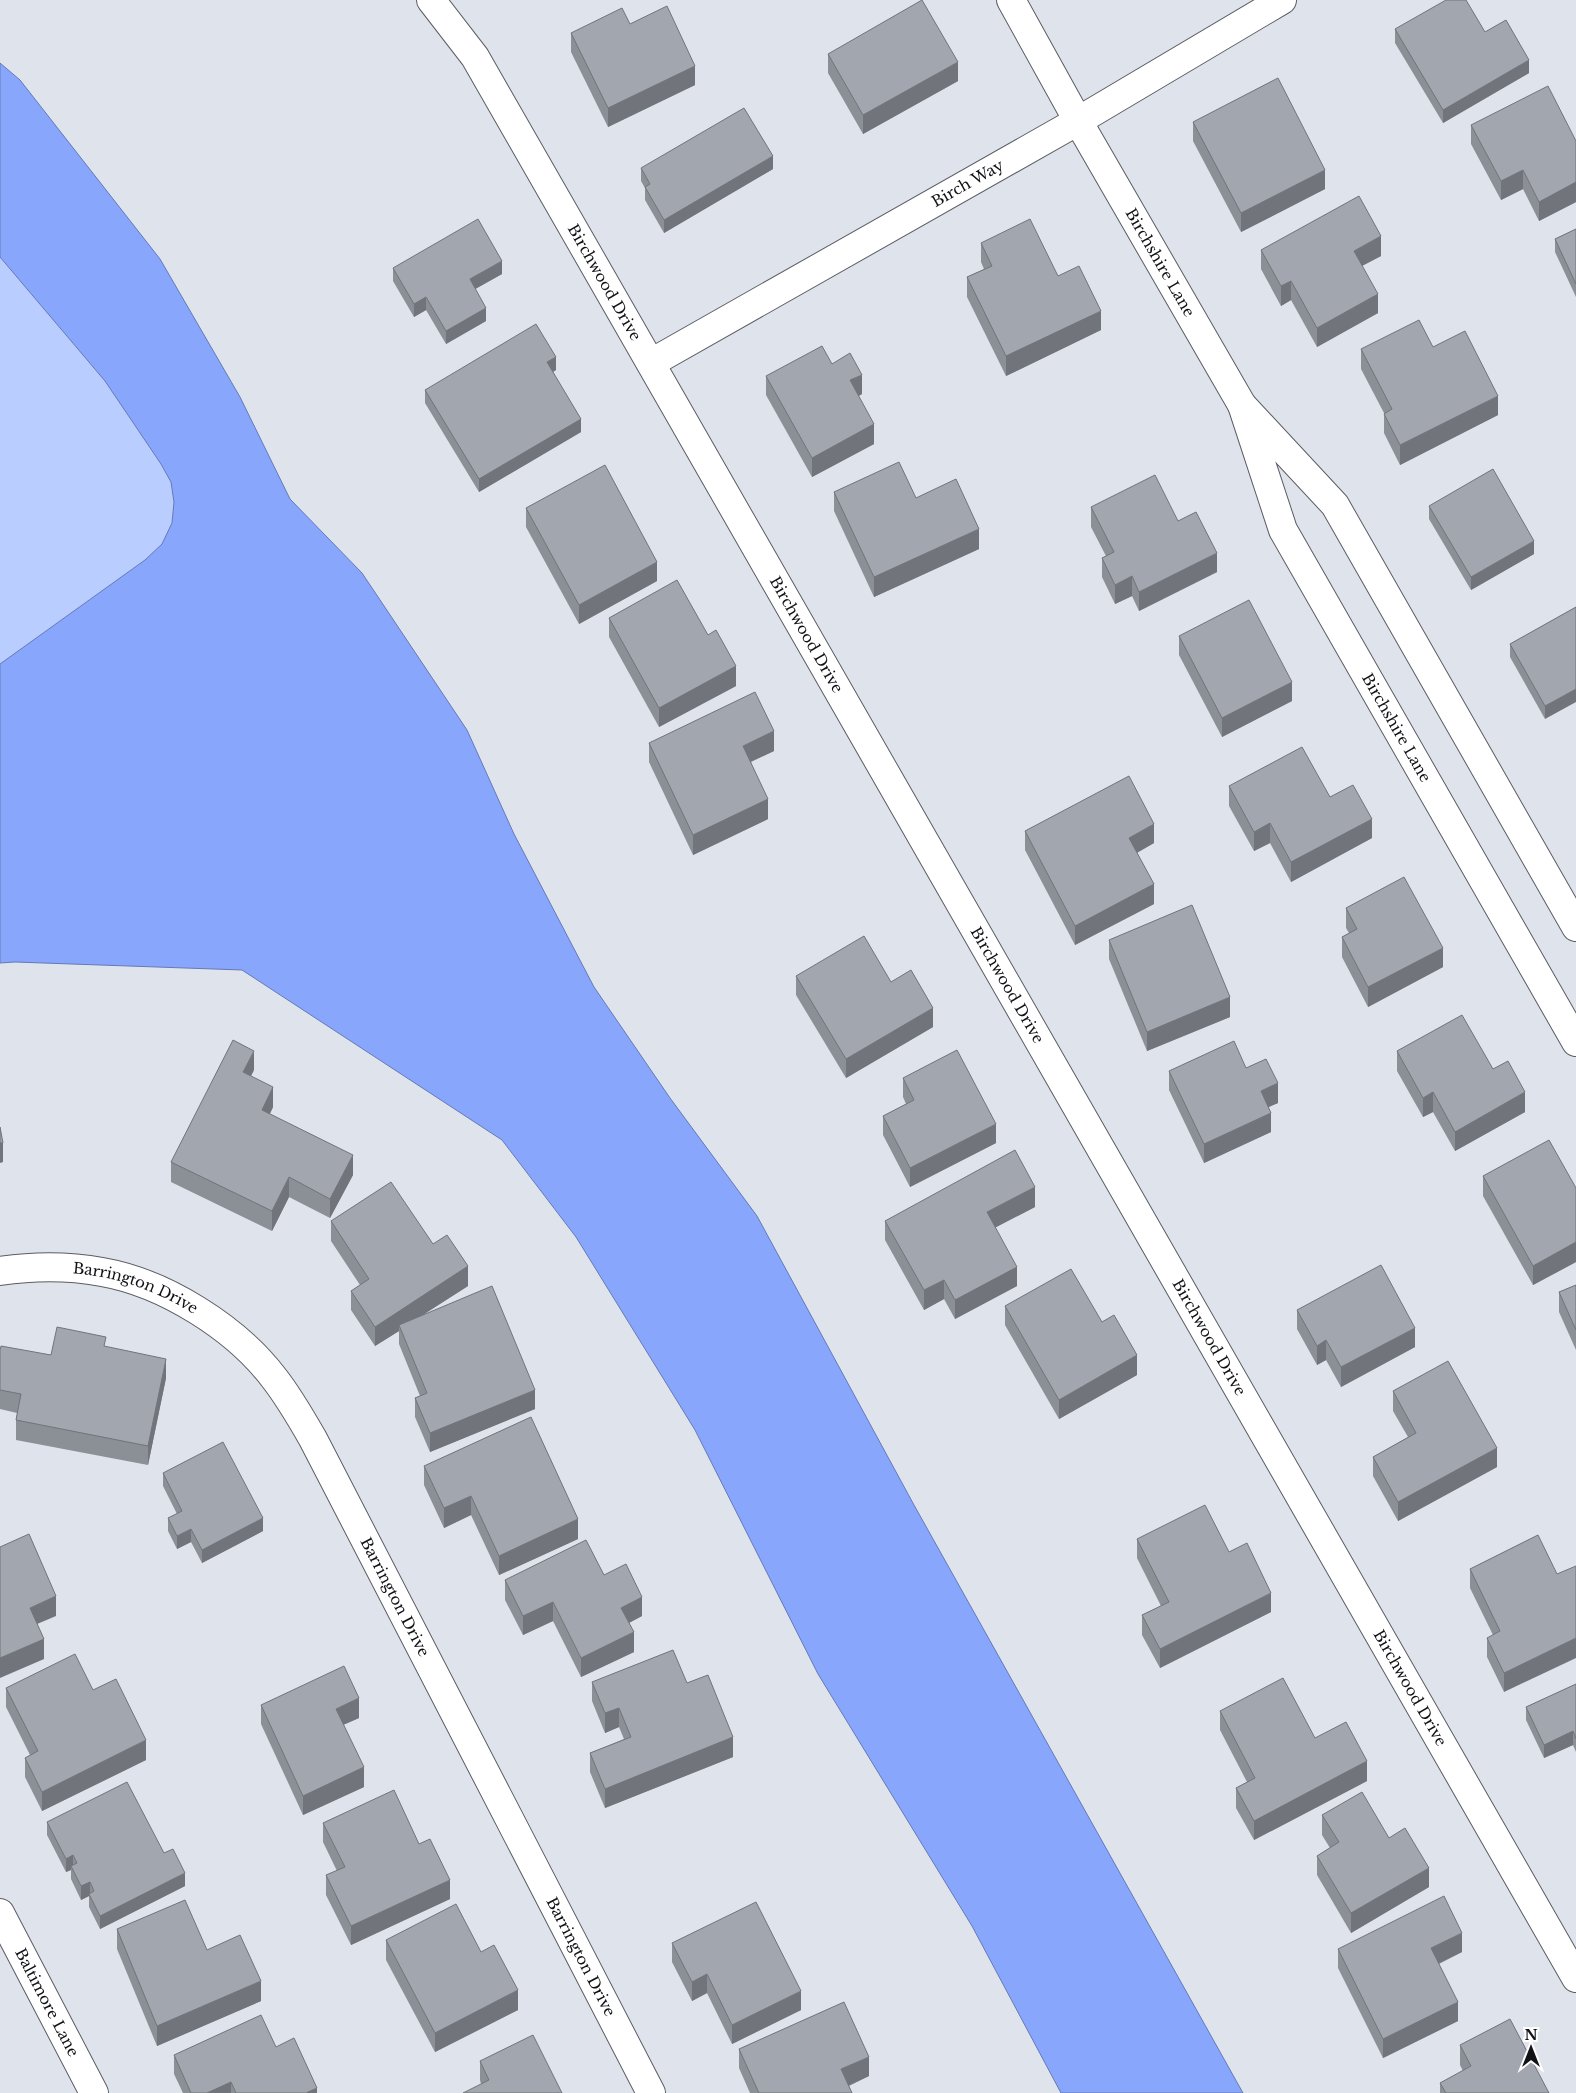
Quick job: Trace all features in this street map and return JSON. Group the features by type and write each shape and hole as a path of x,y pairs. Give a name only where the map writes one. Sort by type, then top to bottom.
{"street":[{"name":"Birchwood Drive","path":"431,0 475,57 1576,1978"},
{"name":"Birchshire Lane","path":"1011,0 1078,121 1242,405 1283,530 1576,1042"},
{"name":"Birch Way","path":"651,363 1078,121 1282,0"},
{"name":"Birchshire Lane","path":"1242,405 1335,505 1576,927"},
{"name":"Barrington Drive","path":"0,1271 44,1267 73,1268 103,1272 134,1280 185,1303 209,1318 253,1354 274,1378 318,1448 651,2093"},
{"name":"Baltimore Lane","path":"0,1912 94,2093"}],"shaded area":[{"path":"0,257 105,381 161,464 171,482 174,502 172,523 162,544 145,560 0,664"}],"water":[{"path":"0,63 20,80 160,259 240,397 290,499 362,573 467,730 514,834 594,987 670,1098 757,1216 914,1505 1243,2093 1061,2093 972,1926 818,1674 695,1430 576,1237 502,1140 242,970 0,963 0,664 145,560 162,544 172,523 174,502 171,482 161,464 105,381 0,257"}],"building":[{"path":"922,0 958,62 863,115 828,54"},
{"path":"1446,0 1466,0 1485,32 1506,20 1529,60 1443,110 1395,29"},
{"path":"667,6 695,66 608,108 571,33 622,8 630,24"},
{"path":"1278,78 1325,170 1241,213 1193,122"},
{"path":"1548,86 1576,141 1576,182 1539,202 1523,170 1501,181 1471,125"},
{"path":"744,108 773,156 664,220 645,187 650,184 641,168"},
{"path":"1359,196 1381,236 1354,251 1378,294 1317,328 1291,281 1281,286 1261,250"},
{"path":"478,219 502,261 470,279 486,308 446,331 426,297 414,304 393,268"},
{"path":"1030,219 1058,276 1079,266 1101,311 1006,356 967,277 992,266 981,243"},
{"path":"1576,229 1576,284 1555,239"},
{"path":"1419,320 1433,347 1465,331 1498,396 1400,445 1384,414 1392,409 1361,349"},
{"path":"536,324 556,357 547,362 581,419 479,479 425,390"},
{"path":"822,346 832,364 850,353 862,375 850,380 874,424 812,458 766,376"},
{"path":"899,462 916,498 956,479 979,529 874,577 834,492"},
{"path":"605,465 657,562 579,605 526,508"},
{"path":"1493,469 1534,541 1471,577 1429,506"},
{"path":"1155,475 1178,521 1196,512 1217,553 1139,592 1132,576 1115,585 1102,558 1114,552 1091,507"},
{"path":"677,580 708,635 716,630 736,666 659,708 609,618"},
{"path":"1249,600 1292,682 1222,718 1179,636"},
{"path":"1576,607 1576,689 1545,706 1510,644"},
{"path":"755,692 774,731 743,746 768,799 693,835 649,743"},
{"path":"1302,747 1330,797 1353,785 1372,819 1291,862 1270,823 1254,832 1229,786"},
{"path":"1129,776 1154,824 1129,838 1154,884 1075,926 1025,831"},
{"path":"1404,877 1443,948 1368,987 1342,937 1357,929 1346,908"},
{"path":"1192,905 1230,997 1147,1032 1109,940"},
{"path":"864,936 891,982 911,970 933,1008 846,1059 796,976"},
{"path":"1462,1015 1493,1069 1508,1061 1525,1092 1455,1132 1433,1092 1423,1098 1397,1051"},
{"path":"233,1040 254,1051 243,1072 273,1087 262,1110 353,1155 330,1199 289,1177 272,1211 171,1162"},
{"path":"1234,1041 1246,1068 1266,1059 1278,1083 1261,1091 1271,1113 1204,1144 1169,1071"},
{"path":"957,1050 996,1124 910,1168 883,1116 914,1100 903,1078"},
{"path":"0,1127 3,1143 0,1143"},
{"path":"1549,1140 1576,1188 1576,1242 1533,1266 1483,1176"},
{"path":"1015,1150 1035,1187 987,1212 1017,1267 955,1300 944,1280 924,1290 885,1221"},
{"path":"391,1182 433,1244 447,1235 468,1266 375,1327 351,1291 369,1279 331,1221"},
{"path":"1381,1265 1415,1328 1341,1367 1326,1340 1317,1346 1297,1310"},
{"path":"1071,1269 1102,1322 1114,1315 1137,1355 1059,1400 1005,1306"},
{"path":"1576,1285 1576,1330 1559,1292"},
{"path":"492,1286 535,1390 430,1433 415,1398 427,1393 399,1325"},
{"path":"57,1327 106,1337 104,1346 166,1359 148,1446 16,1420 21,1394 0,1390 1,1346 51,1355"},
{"path":"1448,1361 1497,1448 1398,1502 1373,1457 1416,1433 1393,1391"},
{"path":"531,1417 578,1519 499,1556 471,1496 444,1508 424,1466"},
{"path":"223,1442 263,1518 202,1550 191,1529 177,1536 168,1518 182,1511 163,1473"},
{"path":"1205,1505 1229,1552 1247,1543 1271,1593 1160,1649 1142,1615 1169,1602 1137,1539"},
{"path":"29,1534 56,1596 30,1608 44,1639 0,1658 0,1547"},
{"path":"1538,1535 1557,1574 1576,1566 1576,1638 1504,1673 1487,1638 1500,1631 1470,1569"},
{"path":"586,1540 604,1575 626,1564 642,1597 621,1608 634,1632 581,1658 553,1602 523,1616 505,1580"},
{"path":"673,1650 687,1683 708,1675 733,1737 605,1789 590,1753 631,1737 619,1708 605,1713 592,1682"},
{"path":"75,1654 93,1690 116,1679 146,1740 42,1792 25,1758 38,1751 6,1688"},
{"path":"344,1666 359,1698 336,1709 364,1767 303,1796 261,1705"},
{"path":"1283,1678 1315,1738 1346,1722 1367,1761 1254,1821 1236,1788 1255,1778 1220,1711"},
{"path":"1576,1684 1576,1739 1573,1731 1544,1745 1526,1707"},
{"path":"127,1782 164,1853 173,1849 185,1873 100,1916 89,1894 94,1891 90,1882 81,1886 71,1866 77,1863 73,1855 66,1859 47,1822"},
{"path":"394,1790 419,1844 430,1839 450,1880 351,1926 326,1875 345,1867 323,1823"},
{"path":"1362,1792 1389,1838 1405,1828 1429,1868 1351,1913 1317,1856 1339,1842 1322,1815"},
{"path":"1444,1896 1462,1933 1431,1948 1458,2002 1383,2039 1338,1949"},
{"path":"185,1900 207,1950 240,1935 261,1981 157,2026 117,1929"},
{"path":"756,1902 801,1991 732,2025 707,1974 692,1982 672,1943"},
{"path":"456,1904 481,1952 494,1945 518,1990 435,2033 386,1940"},
{"path":"844,2002 869,2057 841,2069 852,2093 759,2093 739,2049"},
{"path":"261,2015 276,2047 294,2038 317,2088 306,2093 236,2093 231,2082 207,2093 191,2093 174,2055"},
{"path":"1510,2019 1549,2093 1446,2093 1440,2083 1471,2066 1460,2045"},
{"path":"533,2035 562,2093 463,2093 489,2080 480,2061"}]}
